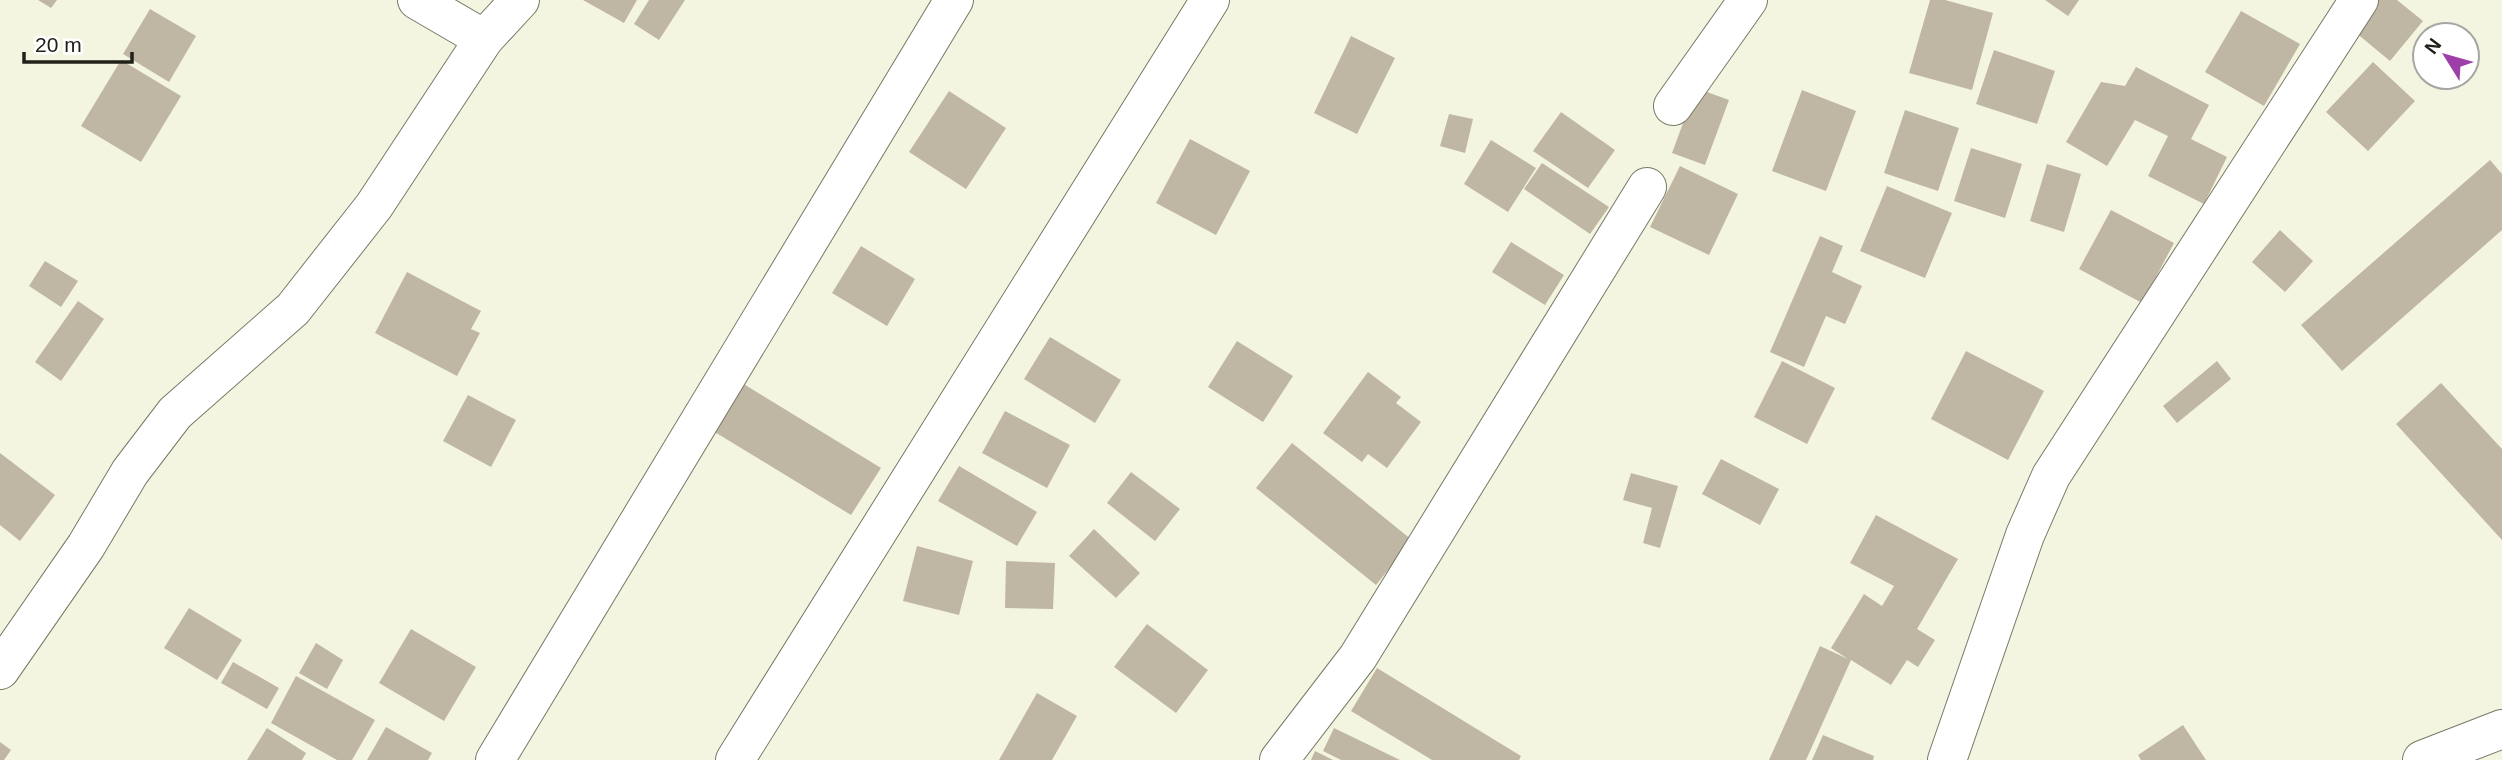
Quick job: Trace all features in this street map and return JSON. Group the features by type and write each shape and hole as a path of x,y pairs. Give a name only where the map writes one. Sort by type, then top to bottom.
{"street":[{"path":"417,0 484,39"},
{"path":"0,670 86,546 131,472 175,413 293,309 374,206 484,39 520,0"},
{"path":"495,760 954,0"},
{"path":"735,760 1210,0"},
{"path":"1674,106 1748,0"},
{"path":"1947,760 2025,535 2051,476 2359,0"},
{"path":"1279,760 1358,657 1647,187"},
{"path":"2422,760 2502,729"}],"building":[{"path":"38,0 57,0 51,8"},
{"path":"583,0 637,0 624,23"},
{"path":"649,0 685,0 659,40 634,24"},
{"path":"1930,0 1945,0 1993,13 1972,90 1909,73"},
{"path":"2045,0 2079,0 2068,16"},
{"path":"2371,0 2397,0 2423,21 2411,21 2411,36 2390,61 2349,27"},
{"path":"150,9 196,36 169,82 123,54"},
{"path":"2241,11 2300,44 2264,106 2205,72"},
{"path":"1351,36 1395,58 1357,134 1314,113"},
{"path":"1994,50 2055,71 2037,124 1976,104"},
{"path":"121,60 181,96 141,162 81,126"},
{"path":"2373,62 2415,101 2368,151 2326,112"},
{"path":"2136,67 2209,105 2191,139 2227,157 2204,204 2148,176 2168,136 2135,120 2107,166 2066,142 2101,82 2125,86"},
{"path":"1696,88 1729,100 1705,165 1672,153"},
{"path":"1802,90 1856,111 1826,191 1772,171"},
{"path":"949,91 1006,128 966,189 909,152"},
{"path":"1905,110 1959,128 1938,191 1884,173"},
{"path":"1561,112 1615,150 1588,188 1533,151"},
{"path":"1449,114 1473,119 1465,153 1440,146"},
{"path":"1190,139 1250,171 1216,235 1156,203"},
{"path":"1491,140 1536,168 1508,212 1464,184"},
{"path":"1971,148 2022,164 2005,218 1954,201"},
{"path":"2490,160 2502,174 2502,230 2342,371 2301,325"},
{"path":"1542,163 1609,207 1590,234 1524,189"},
{"path":"2047,164 2081,174 2064,232 2030,221"},
{"path":"1680,166 1738,194 1709,255 1650,227"},
{"path":"1887,186 1952,213 1925,278 1860,251"},
{"path":"2111,210 2174,243 2142,303 2079,269"},
{"path":"2280,230 2313,261 2285,292 2252,262"},
{"path":"1820,236 1843,246 1832,272 1862,286 1845,324 1826,316 1804,367 1770,352"},
{"path":"1511,242 1564,275 1545,305 1492,272"},
{"path":"861,246 915,279 887,326 832,293"},
{"path":"45,261 78,281 61,307 29,286"},
{"path":"407,272 481,311 471,329 480,333 457,376 375,333"},
{"path":"78,301 104,319 61,381 35,362"},
{"path":"1050,337 1121,380 1095,423 1024,379"},
{"path":"1237,341 1293,376 1263,422 1208,387"},
{"path":"1966,351 2044,391 2008,460 1931,419"},
{"path":"1782,361 1835,388 1807,444 1754,417"},
{"path":"2217,361 2231,379 2177,423 2163,406"},
{"path":"1368,372 1401,397 1396,403 1421,422 1387,468 1368,454 1362,462 1323,433"},
{"path":"742,383 881,468 851,515 713,431"},
{"path":"2441,383 2502,449 2502,540 2396,424"},
{"path":"468,395 516,420 491,467 443,441"},
{"path":"1005,411 1070,445 1047,488 982,453"},
{"path":"1292,443 1412,540 1376,585 1256,488"},
{"path":"0,453 55,495 20,541 0,525"},
{"path":"1721,459 1779,489 1760,525 1702,494"},
{"path":"959,466 1037,512 1017,546 938,501"},
{"path":"1131,472 1180,509 1155,541 1107,503"},
{"path":"1631,473 1678,486 1660,548 1643,543 1652,508 1623,500"},
{"path":"1876,515 1958,559 1917,629 1935,640 1918,667 1907,660 1891,685 1851,660 1806,760 1769,760 1820,646 1848,659 1831,648 1864,594 1882,606 1894,586 1850,563"},
{"path":"1094,529 1140,573 1116,598 1069,556"},
{"path":"917,546 973,561 959,615 903,601"},
{"path":"1006,561 1055,563 1053,609 1005,608"},
{"path":"189,608 242,640 217,680 164,648"},
{"path":"1147,624 1208,670 1176,713 1114,667"},
{"path":"411,629 476,667 444,721 379,683"},
{"path":"316,643 343,660 327,689 299,673"},
{"path":"233,662 279,688 267,709 221,683"},
{"path":"1377,668 1521,756 1519,760 1432,760 1351,711"},
{"path":"296,676 375,720 352,760 337,760 271,723"},
{"path":"1037,693 1077,716 1052,760 999,760"},
{"path":"2183,725 2206,760 2141,760 2138,755"},
{"path":"386,727 432,753 428,760 367,760"},
{"path":"267,728 306,753 302,760 247,760"},
{"path":"1334,728 1400,760 1341,760 1323,751"},
{"path":"1823,735 1874,756 1873,760 1812,760"},
{"path":"0,742 11,750 4,760 0,760"},
{"path":"1315,751 1333,760 1311,760"}]}
